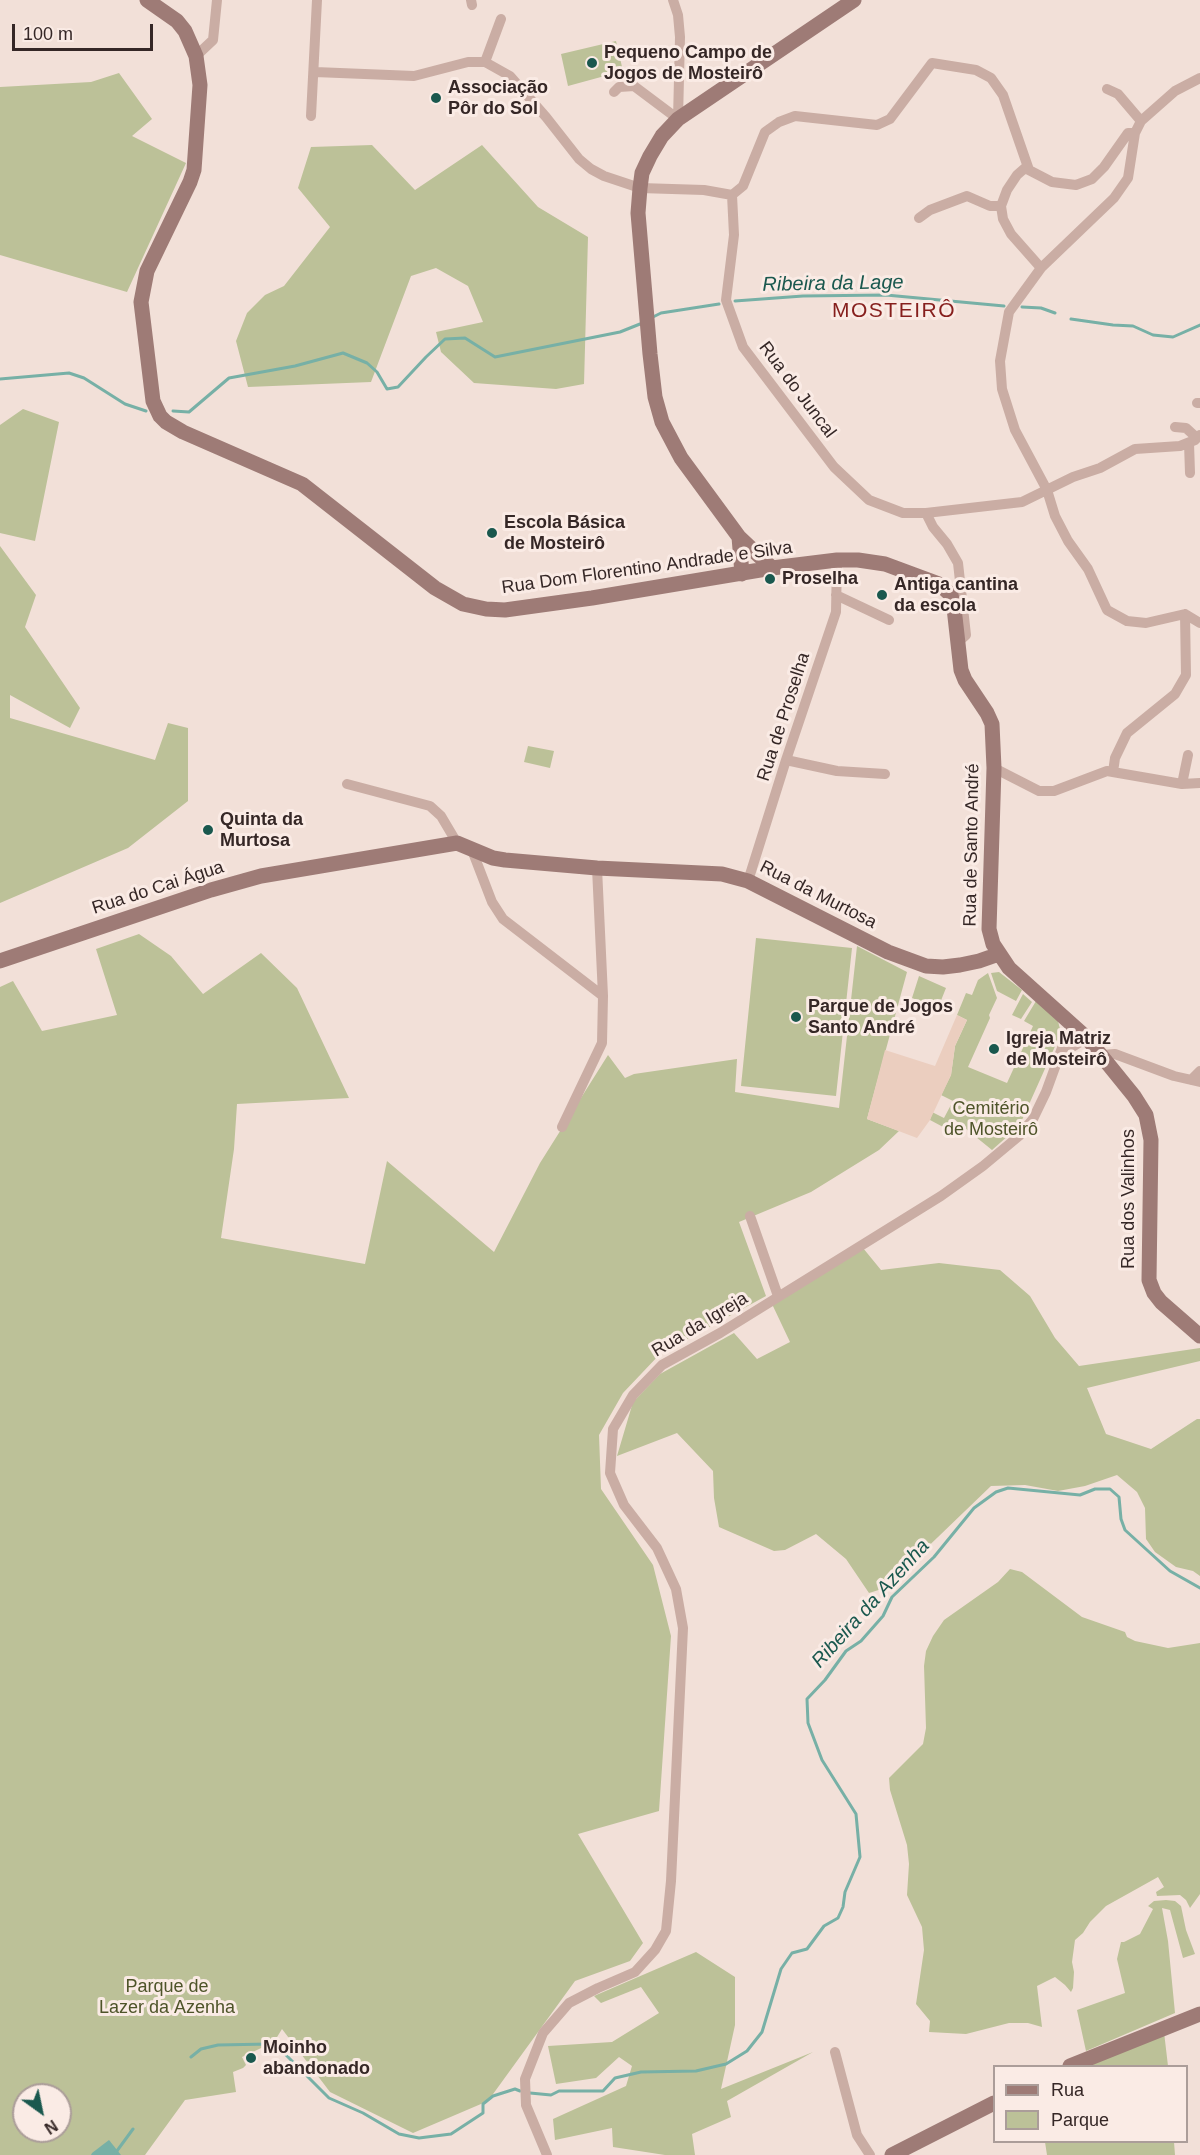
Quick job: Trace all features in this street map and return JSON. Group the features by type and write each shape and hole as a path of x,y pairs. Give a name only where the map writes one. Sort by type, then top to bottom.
{"main road":[{"name":"Rua Dom Florentino Andrade e Silva","path":"147,0 177,21 185,31 196,56 200,85 194,170 147,271 141,302 153,400 160,416 183,432 302,484 435,588 463,604 505,610 772,568 837,560 858,560 885,564 939,584 951,595 957,639"},
{"path":"772,568 739,537 681,458 662,422 655,397 650,354 638,213 639,189 642,173 650,156 662,136 678,119 854,0"},
{"path":"739,537 742,574"},
{"name":"Rua de Santo André","path":"957,639 961,670 965,680 992,724 994,768 989,929 999,954 1009,968 1087,1038 1102,1055"},
{"path":"457,843 472,850"},
{"name":"Rua do Cai Água","path":"0,961 211,890 261,876 457,843"},
{"name":"Rua da Murtosa","path":"472,850 506,860 597,868 722,874 748,881 908,961 926,966 943,967 979,961 999,954"},
{"name":"Rua dos Valinhos","path":"1102,1055 1138,1102 1149,1125 1151,1140 1148,1270 1151,1285 1161,1302 1200,1336"},
{"path":"1075,2065 1200,2014"},
{"path":"892,2155 993,2103"}],"street":[{"path":"196,56 213,40 217,0"},
{"path":"312,116 317,0"},
{"path":"674,0 680,37 678,119"},
{"path":"485,62 501,19"},
{"path":"315,72 414,76 468,62 485,62 510,76 579,159 604,177 639,189 704,190 732,195 743,186 765,132 779,122 795,116 877,125 890,119 932,63 976,70 991,78 1003,95 1029,170"},
{"path":"1200,78 1175,91 1141,122 1135,133 1128,178 1114,198 1041,268 1009,312 1000,361 1002,389 1015,430 1047,490 1055,516 1068,541 1088,569 1107,610 1127,621 1146,623 1185,614 1200,623"},
{"path":"614,92 619,87 634,86 678,119"},
{"path":"1107,89 1118,94 1141,122"},
{"path":"1041,268 1011,234 1003,219 1001,206 1007,190 1017,175 1025,168 1052,182 1076,185 1092,180 1128,133 1135,133"},
{"name":"Rua do Juncal","path":"732,195 734,235 726,300 743,347 834,467 869,500 903,513 926,513 1022,502 1073,477 1100,468 1135,449 1180,446 1195,439"},
{"path":"920,218 930,210 968,196 990,206 1001,206"},
{"path":"1176,427 1186,428 1195,439 1190,473"},
{"path":"926,513 958,562 966,635 957,639"},
{"name":"Rua de Proselha","path":"748,881 836,612 837,560"},
{"path":"836,595 889,620"},
{"path":"1113,772 1115,758 1127,733 1175,694 1186,675 1185,614"},
{"path":"1182,784 1188,755"},
{"path":"786,760 837,771 885,774"},
{"path":"994,768 1040,791 1053,791 1107,771 1182,784 1198,782"},
{"path":"346,784 430,806 441,816 457,843"},
{"path":"472,850 492,902 503,919 603,996"},
{"path":"562,1127 602,1043 603,996 597,868"},
{"name":"Rua da Igreja","path":"547,2155 526,2105 525,2079 543,2033 569,2004 635,1972 655,1950 666,1931 671,1881 683,1628 676,1589 657,1548 624,1505 610,1473 613,1429 633,1395 662,1365 941,1196 983,1166 1019,1136 1033,1119 1046,1092 1066,1036 1075,1027"},
{"path":"1059,1055 1087,1038"},
{"path":"1102,1055 1115,1054 1174,1076 1195,1081 1200,1071"},
{"path":"750,1216 778,1296"},
{"path":"834,2052 857,2135 870,2155"}],"green space":[{"name":"Pequeno Campo de Jogos de Mosteirô","path":"616,41 623,71 568,86 561,54"},
{"path":"119,73 152,119 132,136 186,163 127,292 0,255 0,87 91,82"},
{"path":"372,145 415,190 482,145 538,207 588,237 584,384 556,389 474,383 441,352 436,332 483,322 468,286 436,268 411,276 371,382 248,387 236,341 247,313 265,295 284,286 330,227 298,188 311,147"},
{"path":"23,409 59,422 35,541 0,533 0,425"},
{"path":"0,546 36,595 25,627 80,708 70,728 10,695 10,718 155,760 168,723 188,728 188,801 128,848 0,903"},
{"path":"528,746 554,751 550,768 524,762"},
{"name":"Parque de Lazer da Azenha","path":"139,934 171,956 203,994 261,953 297,988 349,1098 237,1104 234,1149 221,1238 365,1264 387,1161 494,1252 540,1163 608,1055 625,1078 634,1074 737,1059 735,1092 839,1108 857,946 907,972 867,1119 899,1131 879,1150 811,1192 739,1222 766,1296 660,1354 623,1393 599,1435 601,1489 653,1565 671,1636 659,1811 578,1834 643,1943 630,1961 575,1981 488,2101 413,2133 330,2092 282,2029 274,2042 242,2057 246,2065 233,2072 236,2092 185,2100 145,2155 0,2155 0,987 13,981 42,1031 117,1015 96,949"},
{"name":"Parque de Jogos Santo André","path":"756,938 852,948 836,1096 741,1086"},
{"path":"999,972 1022,990 1016,1001 997,991 991,973"},
{"name":"Cemitério de Mosteirô","path":"988,973 997,998 968,1067 1007,1083 1033,1026 1024,1021 1036,1001 1058,1021 1061,1033 1022,1120 992,1150 955,1120 945,1128 930,1120 932,1112 944,1118 953,1101 941,1095 951,1075 955,1046 967,1020 957,1015 966,993 972,995 978,980"},
{"path":"919,976 946,988 938,1008 912,998"},
{"path":"1023,994 1032,1002 1021,1019 1012,1015"},
{"path":"863,1248 881,1270 939,1263 1000,1270 1030,1296 1055,1338 1079,1366 1200,1348 1200,1361 1087,1388 1106,1434 1151,1449 1200,1419 1200,1576 1193,1571 1176,1567 1155,1552 1146,1539 1145,1508 1137,1492 1117,1475 1085,1486 1058,1491 1025,1485 991,1486 885,1588 869,1593 846,1559 816,1534 785,1550 774,1551 719,1527 714,1498 713,1471 677,1433 617,1456 633,1402 660,1374 734,1333 757,1359 790,1342 772,1304"},
{"path":"1010,1569 1022,1572 1082,1617 1125,1632 1127,1637 1135,1641 1168,1648 1200,1643 1200,1894 1190,1908 1180,1895 1157,1896 1156,1892 1164,1887 1158,1877 1106,1906 1075,1940 1071,1992 1055,1977 1037,1986 1042,2027 1028,2023 1009,2023 966,2034 929,2032 930,2021 916,2004 924,1950 922,1927 907,1895 909,1864 907,1845 890,1790 889,1778 923,1744 926,1728 924,1666 926,1651 933,1636 944,1620 998,1582"},
{"path":"1154,1901 1175,1901 1181,1906 1186,1930 1195,1954 1183,1958 1170,1910 1162,1908 1168,1941 1175,2013 1086,2051 1077,2010 1125,1993 1117,1959 1121,1942 1140,1934 1153,1909 1148,1906"},
{"path":"696,1952 735,1977 735,2025 721,2089 813,2052 727,2101 731,2117 692,2134 695,2155 665,2155 613,2147 612,2128 555,2140 553,2119 626,2086 632,2066 619,2057 596,2078 556,2084 548,2046 612,2042 659,2013 641,1987 601,2003 594,1996"},
{"path":"1164,2032 1168,2065 1082,2065"},
{"path":"1045,2143 1174,2143 1175,2155 1047,2155"}],"shaded area":[{"path":"957,1015 967,1020 955,1046 951,1075 930,1120 917,1138 867,1119 885,1050 935,1066"}],"water":[{"path":"109,2140 121,2155 91,2155 92,2153"}],"waterway":[{"name":"Ribeira da Lage","path":"735,301 803,296 886,295 1004,306"},
{"name":"Ribeira da Lage","path":"653,317 661,313 719,304"},
{"name":"Ribeira da Lage","path":"1022,307 1041,308 1055,313"},
{"name":"Ribeira da Lage","path":"1071,319 1133,326 1153,335 1173,337 1200,325"},
{"name":"Ribeira da Lage","path":"173,411 189,412 229,378 295,366 343,353 367,363 377,372 387,389 398,387 445,339 465,338 495,357 620,332 640,324"},
{"name":"Ribeira da Lage","path":"0,379 69,373 84,378 125,404 146,411"},
{"name":"Ribeira da Azenha","path":"530,2093 551,2095 559,2091 603,2091 615,2078 641,2072 696,2071 726,2064 747,2051 762,2032 781,1969 792,1953 807,1949 824,1926 838,1918 843,1907 845,1892 860,1857 856,1814 822,1760 808,1723 807,1699 825,1680 846,1651 861,1641 883,1616 892,1597 934,1557 974,1508 996,1492 1008,1488 1080,1495 1095,1489 1110,1489 1119,1497 1121,1519 1125,1530 1170,1571 1200,1588"},
{"path":"191,2057 201,2049 218,2045 269,2044 278,2050"},
{"name":"Ribeira da Azenha","path":"285,2054 329,2098 363,2113 399,2134 419,2138 451,2134 483,2113 483,2104 493,2096 515,2089 520,2091"},
{"path":"114,2155 133,2129"}],"place":[{"name":"Pequeno Campo de Jogos de Mosteirô","path":"592,63"},
{"name":"Associação Pôr do Sol","path":"436,98"},
{"name":"Escola Básica de Mosteirô","path":"492,533"},
{"name":"Proselha","path":"770,579"},
{"name":"Antiga cantina da escola","path":"882,595"},
{"name":"Quinta da Murtosa","path":"208,830"},
{"name":"Parque de Jogos Santo André","path":"796,1017"},
{"name":"Igreja Matriz de Mosteirô","path":"994,1049"},
{"name":"Moinho abandonado","path":"251,2058"}],"district":[{"name":"MOSTEIRÔ","path":"894,311"}]}
